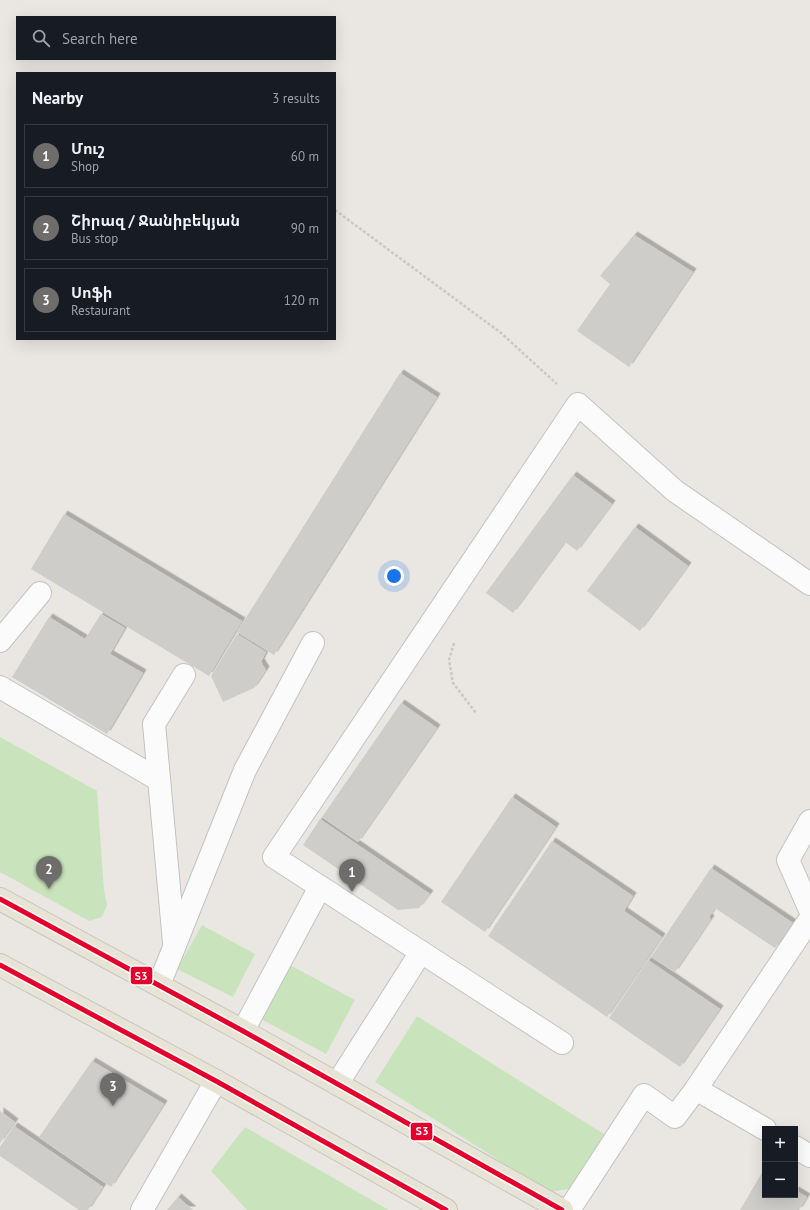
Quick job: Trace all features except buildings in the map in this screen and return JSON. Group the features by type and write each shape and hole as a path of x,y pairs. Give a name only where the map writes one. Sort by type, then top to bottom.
{"main road":[{"path":"0,899 243,1031 562,1210"},
{"path":"0,965 216,1081 446,1210"}],"lane":[{"path":"562,1043 274,857 578,404 675,491 810,584"},
{"path":"0,641 40,593"},
{"path":"159,985 245,770 312,643"},
{"path":"174,947 154,724 184,675"},
{"path":"0,687 159,780"},
{"path":"810,821 788,860 810,910"},
{"path":"243,1031 320,887"},
{"path":"569,1210 644,1095 675,1117 696,1089 810,919"},
{"path":"337,1084 421,952"},
{"path":"142,1210 216,1081"},
{"path":"696,1089 762,1127"},
{"path":"798,1149 810,1156"}],"path":[{"path":"336,211 501,333 578,404"},
{"path":"438,612 456,637 449,660 453,682 476,713"}],"green space":[{"path":"0,737 97,791 104,891 107,905 102,917 89,921 0,872"},
{"path":"202,925 255,954 233,997 177,969"},
{"path":"288,964 355,1000 326,1054 259,1018"},
{"path":"417,1016 607,1136 576,1184 569,1189 549,1192 375,1082"},
{"path":"245,1127 389,1210 247,1210 211,1171"}],"transit line":[{"name":"Տ3","path":"0,899 243,1031 562,1210"},
{"name":"Տ3","path":"0,965 216,1081 446,1210"}],"place":[{"name":"Շիրազ / Ջանիբեկյան","path":"49,889"},
{"name":"Մուշ","path":"352,892"},
{"name":"Սոֆի","path":"113,1106"}]}
